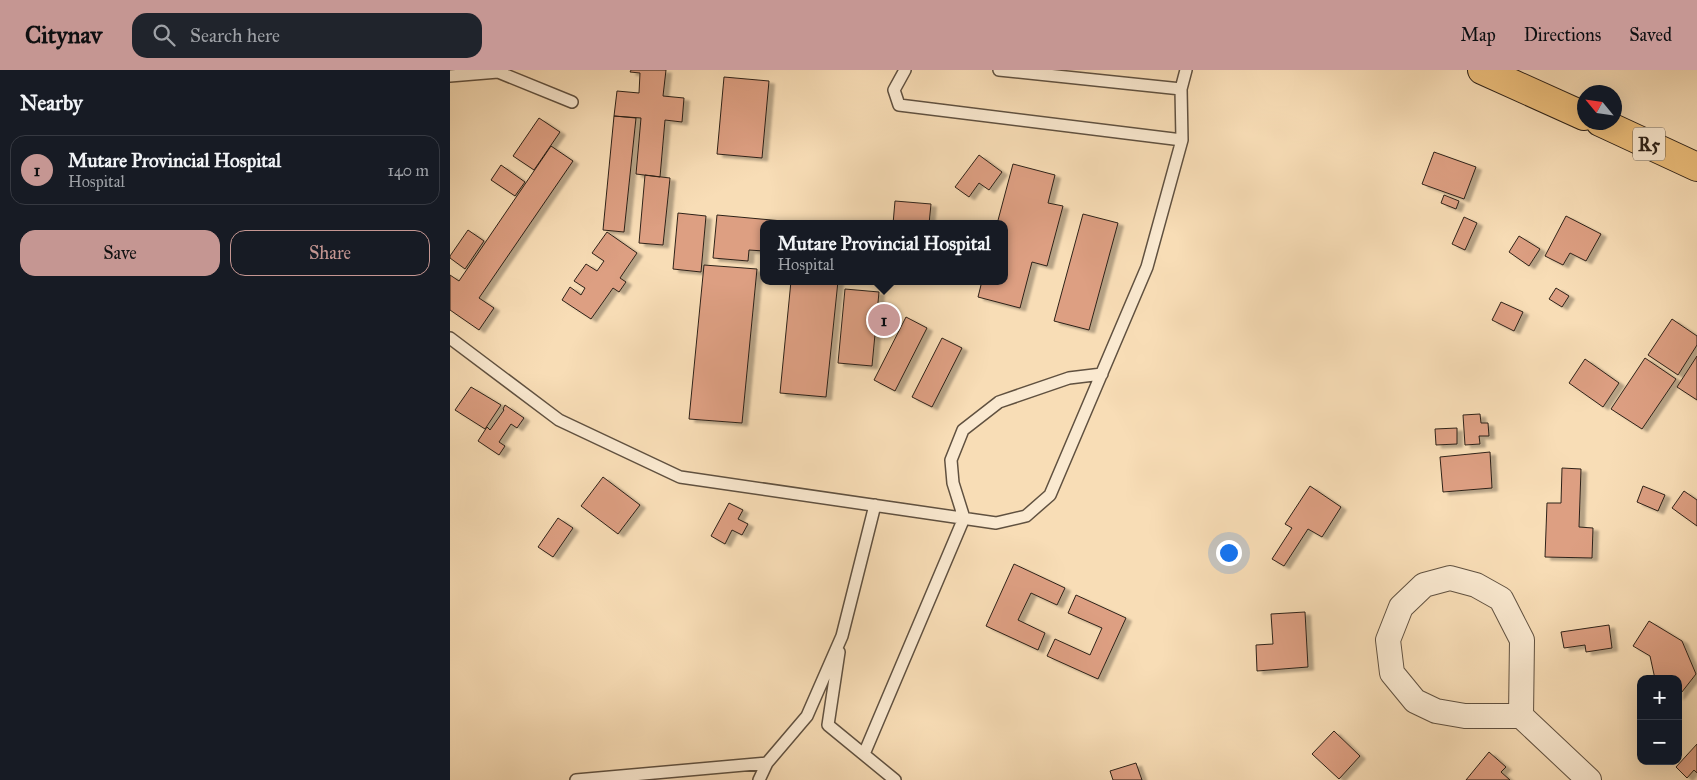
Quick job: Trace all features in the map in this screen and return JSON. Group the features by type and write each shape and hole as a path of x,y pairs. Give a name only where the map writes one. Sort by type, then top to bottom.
{"highway":[{"path":"1482,70 1577,113"},
{"name":"R5","path":"1620,130 1691,159"}],"street":[{"path":"1521,716 1522,640 1501,599 1476,585 1450,578 1424,585 1401,607 1388,640 1392,673 1414,701 1436,712 1465,716 1521,716 1589,780"}],"lane":[{"path":"905,70 894,90 899,105 1182,140"},
{"path":"999,70 1181,89"},
{"path":"450,338 560,420 680,478 996,524 1026,516 1050,496 1147,267 1182,140 1181,89 1186,70"},
{"path":"450,76 498,72 572,102"},
{"path":"864,754 964,518 953,482 951,460 962,430 999,402 1069,378 1102,374"},
{"path":"875,506 842,636 828,725 895,780"},
{"path":"759,780 767,763 807,716 842,636"},
{"path":"576,780 767,763"}],"building":[{"path":"631,70 666,70 663,96 684,98 682,122 665,120 660,177 636,174 641,118 614,116 617,91 639,93 640,73 630,72"},
{"path":"724,77 769,81 762,158 717,154"},
{"path":"614,116 636,118 624,232 603,230"},
{"path":"539,118 560,132 534,170 513,156"},
{"path":"551,146 573,161 479,298 494,308 479,330 450,310 450,275 459,281"},
{"path":"1434,152 1476,167 1464,199 1422,184"},
{"path":"979,155 1002,172 989,190 979,183 969,197 955,187"},
{"path":"1013,164 1055,175 1048,203 1063,206 1047,266 1032,262 1020,308 978,297 981,285 1008,285 1008,220 998,220"},
{"path":"501,165 525,182 515,196 491,180"},
{"path":"645,175 670,178 663,245 639,243"},
{"path":"1444,195 1459,201 1456,209 1441,203"},
{"path":"895,201 931,204 929,220 893,220"},
{"path":"678,213 706,216 701,272 673,269"},
{"path":"1083,214 1118,223 1089,330 1054,321"},
{"path":"717,215 771,220 760,220 760,251 749,250 748,261 713,258"},
{"path":"1566,216 1601,234 1586,261 1570,253 1563,265 1545,256"},
{"path":"1464,217 1477,223 1465,250 1452,244"},
{"path":"468,230 484,241 465,269 450,258 450,256"},
{"path":"607,232 637,253 620,278 626,282 619,292 613,288 591,319 562,300 570,287 581,295 585,288 574,281 586,264 597,271 604,261 592,253"},
{"path":"1519,236 1540,249 1529,266 1509,252"},
{"path":"704,265 757,269 742,423 689,419"},
{"path":"791,285 838,285 826,397 780,393"},
{"path":"1556,288 1569,296 1562,307 1549,299"},
{"path":"845,289 879,292 872,366 838,363"},
{"path":"1501,302 1523,312 1514,331 1492,320"},
{"path":"906,317 927,328 895,391 874,380"},
{"path":"1672,319 1697,336 1697,345 1678,375 1648,355"},
{"path":"942,338 962,348 932,407 912,397"},
{"path":"1697,356 1697,400 1677,387"},
{"path":"1645,358 1676,379 1642,429 1611,409"},
{"path":"1585,359 1619,383 1603,407 1569,383"},
{"path":"471,387 501,405 485,429 455,410"},
{"path":"505,405 524,418 517,428 511,424 499,442 505,446 499,455 478,441 487,427 490,430 504,410"},
{"path":"1480,414 1481,423 1488,423 1489,436 1479,436 1480,444 1465,445 1463,415"},
{"path":"1457,428 1457,444 1436,445 1435,429"},
{"path":"1490,452 1492,488 1443,492 1440,457"},
{"path":"1562,468 1581,469 1579,527 1593,528 1592,558 1545,557 1547,503 1561,503"},
{"path":"603,477 640,505 618,534 581,506"},
{"path":"1310,486 1341,507 1322,537 1308,529 1284,566 1272,559 1292,528 1285,524"},
{"path":"1643,486 1665,495 1658,511 1637,502"},
{"path":"1684,491 1697,500 1697,526 1672,508"},
{"path":"729,503 743,510 738,519 748,524 742,535 732,530 725,544 711,536"},
{"path":"558,518 573,528 553,557 538,547"},
{"path":"1014,564 1065,588 1057,605 1031,593 1018,620 1045,633 1038,650 986,626"},
{"path":"1076,595 1126,618 1098,679 1047,656 1055,639 1090,655 1102,628 1068,613"},
{"path":"1305,612 1308,667 1257,671 1256,645 1273,644 1271,614"},
{"path":"1649,621 1682,641 1696,674 1682,692 1682,675 1654,675 1650,656 1633,646"},
{"path":"1609,625 1612,648 1586,652 1585,645 1564,648 1561,632"},
{"path":"1334,731 1360,756 1339,779 1312,754"},
{"path":"1697,744 1697,773 1694,770 1687,778 1676,767 1682,765 1682,760"},
{"path":"1489,752 1506,767 1501,772 1510,780 1466,780"},
{"path":"1136,763 1142,780 1113,780 1110,771"}],"place":[{"name":"Mutare Provincial Hospital","path":"884,320"}]}
